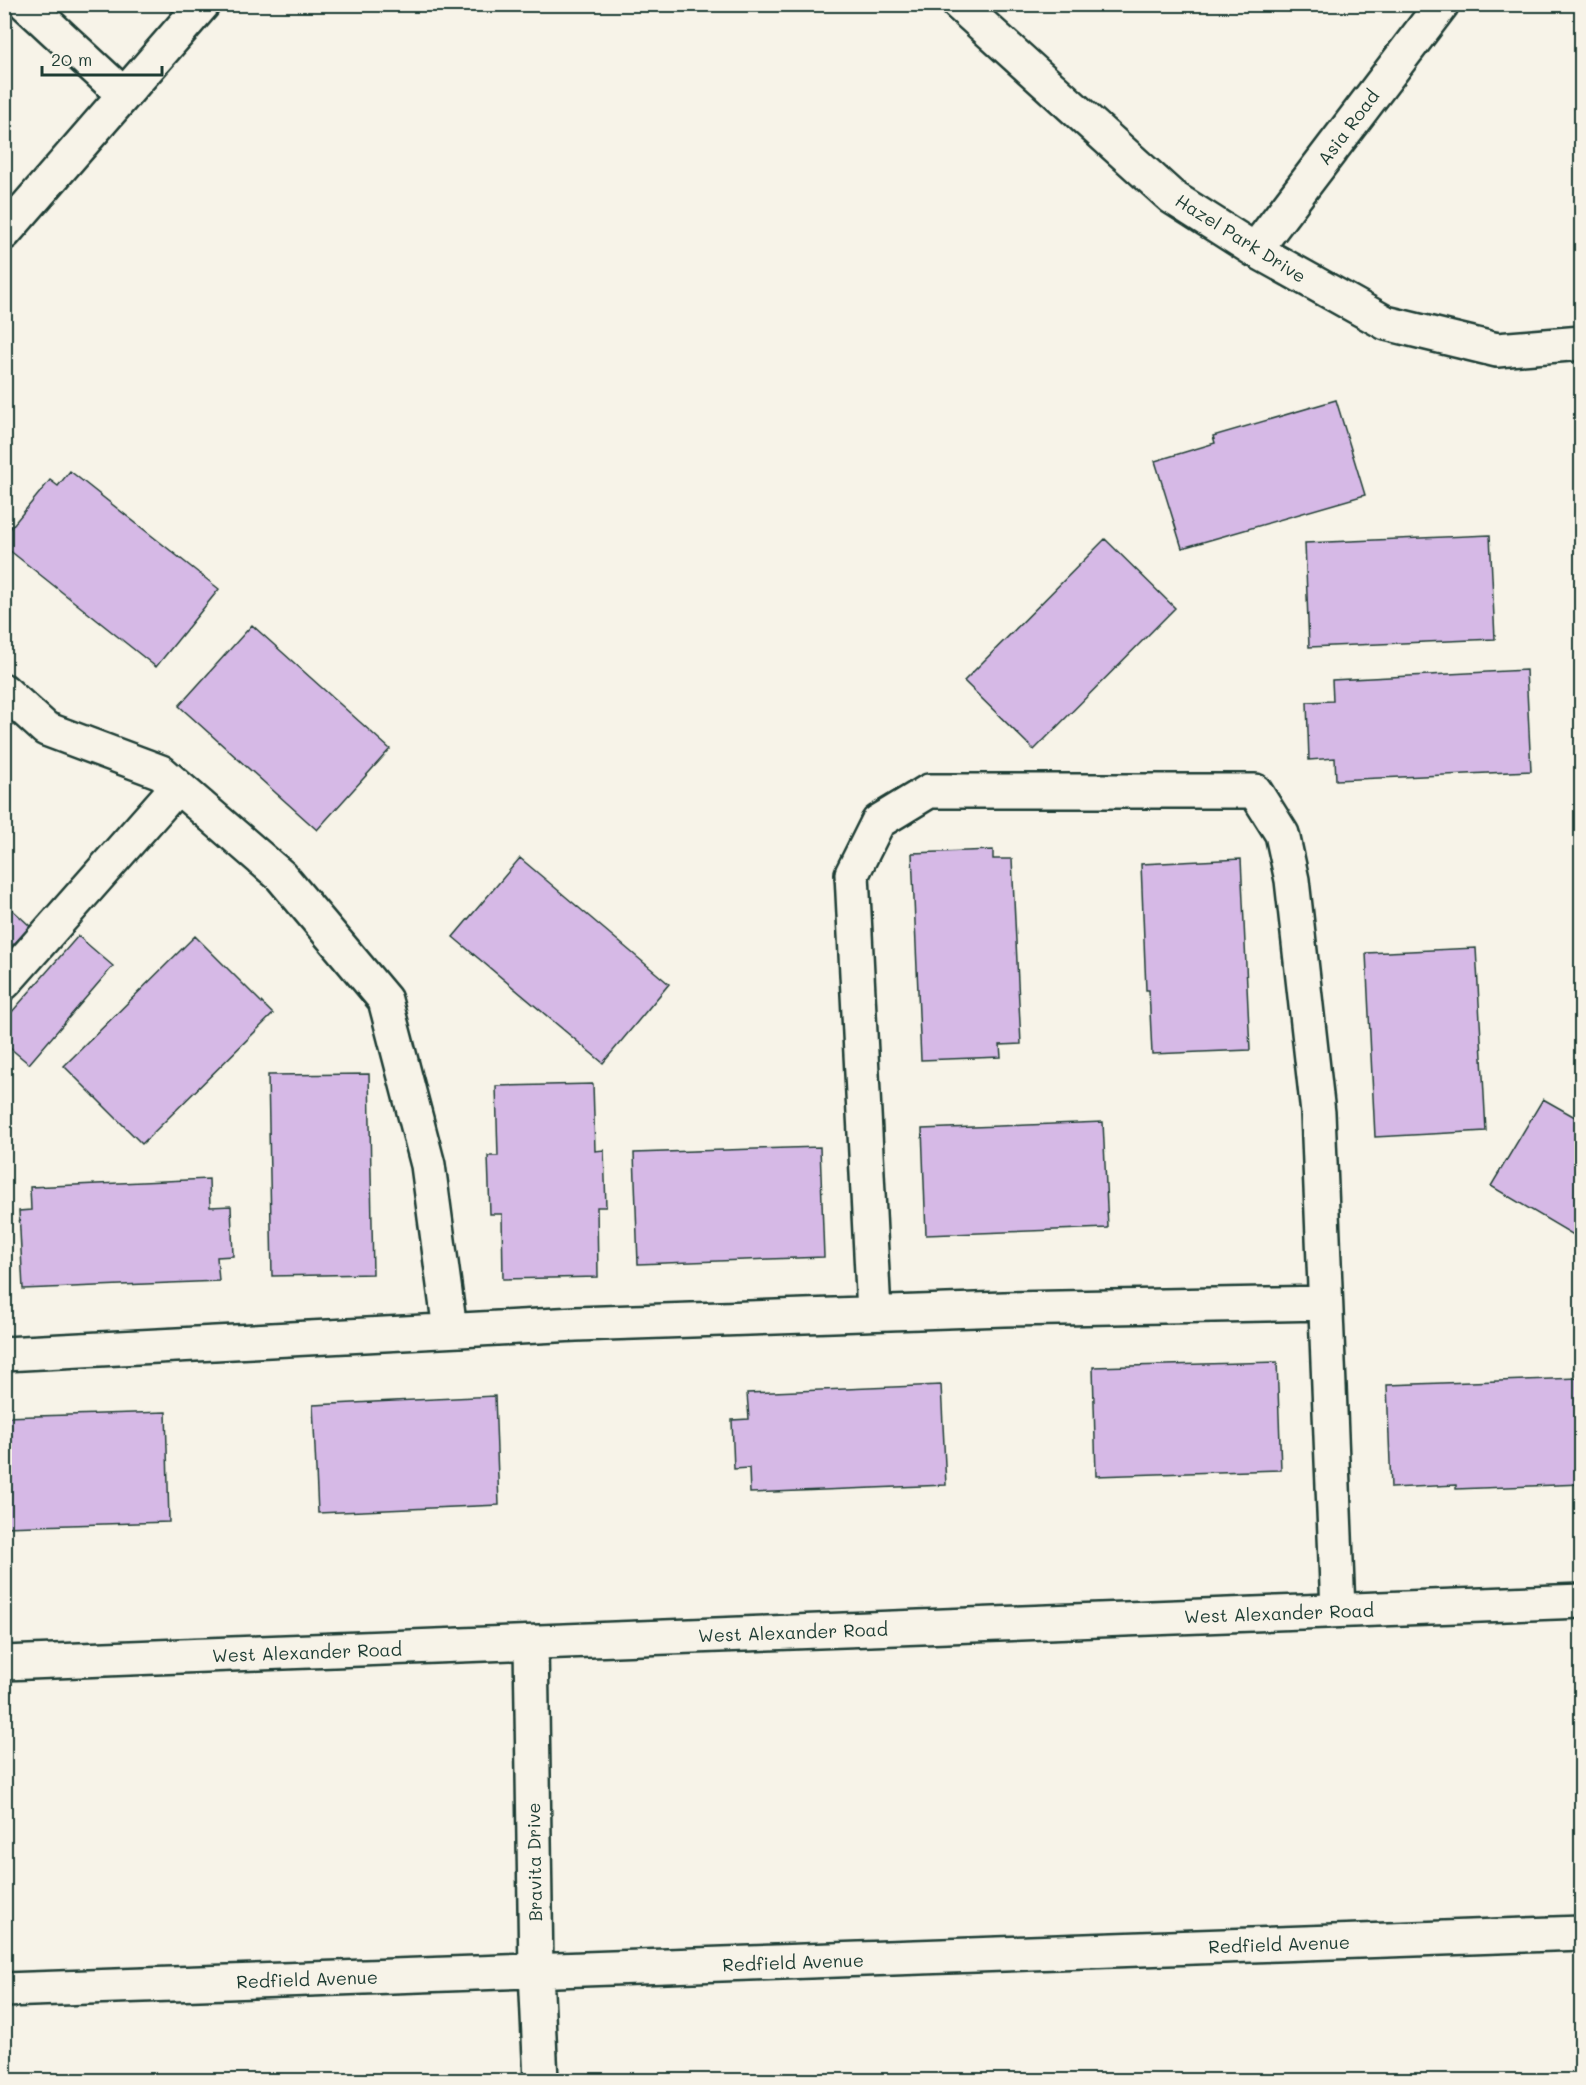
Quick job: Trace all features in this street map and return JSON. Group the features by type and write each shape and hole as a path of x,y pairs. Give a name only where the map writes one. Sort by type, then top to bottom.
{"street":[{"path":"26,4 124,95"},
{"path":"4,233 203,4"},
{"name":"Hazel Park Drive","path":"959,4 1172,197 1255,250 1386,323 1497,350 1581,343"},
{"name":"Asia Road","path":"1255,250 1442,4"},
{"path":"4,691 46,729 160,772 281,876 384,1000 428,1165 450,1330"},
{"path":"4,983 177,786"},
{"path":"874,1313 852,874 878,822 928,791 1255,791 1282,834 1292,880 1317,1113 1338,1610"},
{"path":"4,1354 450,1330 874,1313 1325,1303"},
{"name":"West Alexander Road","path":"4,1663 1581,1601"},
{"name":"Bravita Drive","path":"531,1643 536,1971 541,2080"},
{"name":"Redfield Avenue","path":"4,1990 1581,1933"}],"building":[{"path":"1336,400 1365,495 1182,548 1155,461 1215,443 1213,436"},
{"path":"70,471 219,589 156,667 4,546 4,536 50,480 58,486"},
{"path":"1490,535 1495,639 1309,647 1305,543"},
{"path":"1105,539 1175,608 1034,750 964,681"},
{"path":"252,625 390,749 317,830 179,706"},
{"path":"1526,670 1531,771 1336,780 1335,758 1309,760 1307,702 1333,701 1332,680"},
{"path":"993,850 993,859 1012,859 1021,1044 1000,1045 1001,1057 921,1060 912,853"},
{"path":"520,858 669,984 603,1063 453,937"},
{"path":"1241,859 1250,1050 1152,1054 1149,990 1146,990 1141,864"},
{"path":"4,902 31,927 4,954"},
{"path":"78,936 113,966 29,1064 4,1043 4,1021"},
{"path":"195,936 273,1014 142,1144 64,1066"},
{"path":"1476,948 1486,1131 1375,1137 1366,953"},
{"path":"369,1074 373,1274 272,1276 268,1075"},
{"path":"593,1084 595,1151 604,1150 606,1207 597,1207 598,1277 503,1279 502,1214 490,1214 488,1156 498,1156 496,1086"},
{"path":"1543,1099 1582,1121 1582,1240 1491,1186"},
{"path":"1103,1122 1108,1228 926,1235 922,1129"},
{"path":"820,1147 824,1257 638,1264 634,1153"},
{"path":"209,1179 210,1207 231,1206 233,1256 217,1257 219,1281 23,1289 19,1211 31,1210 30,1187"},
{"path":"1277,1362 1281,1470 1096,1476 1093,1367"},
{"path":"1578,1378 1582,1484 1456,1489 1456,1485 1391,1488 1387,1385"},
{"path":"941,1385 946,1485 750,1493 749,1468 734,1469 732,1420 749,1419 747,1393"},
{"path":"495,1396 499,1505 318,1513 313,1405"},
{"path":"166,1412 169,1522 4,1527 4,1417"}]}
